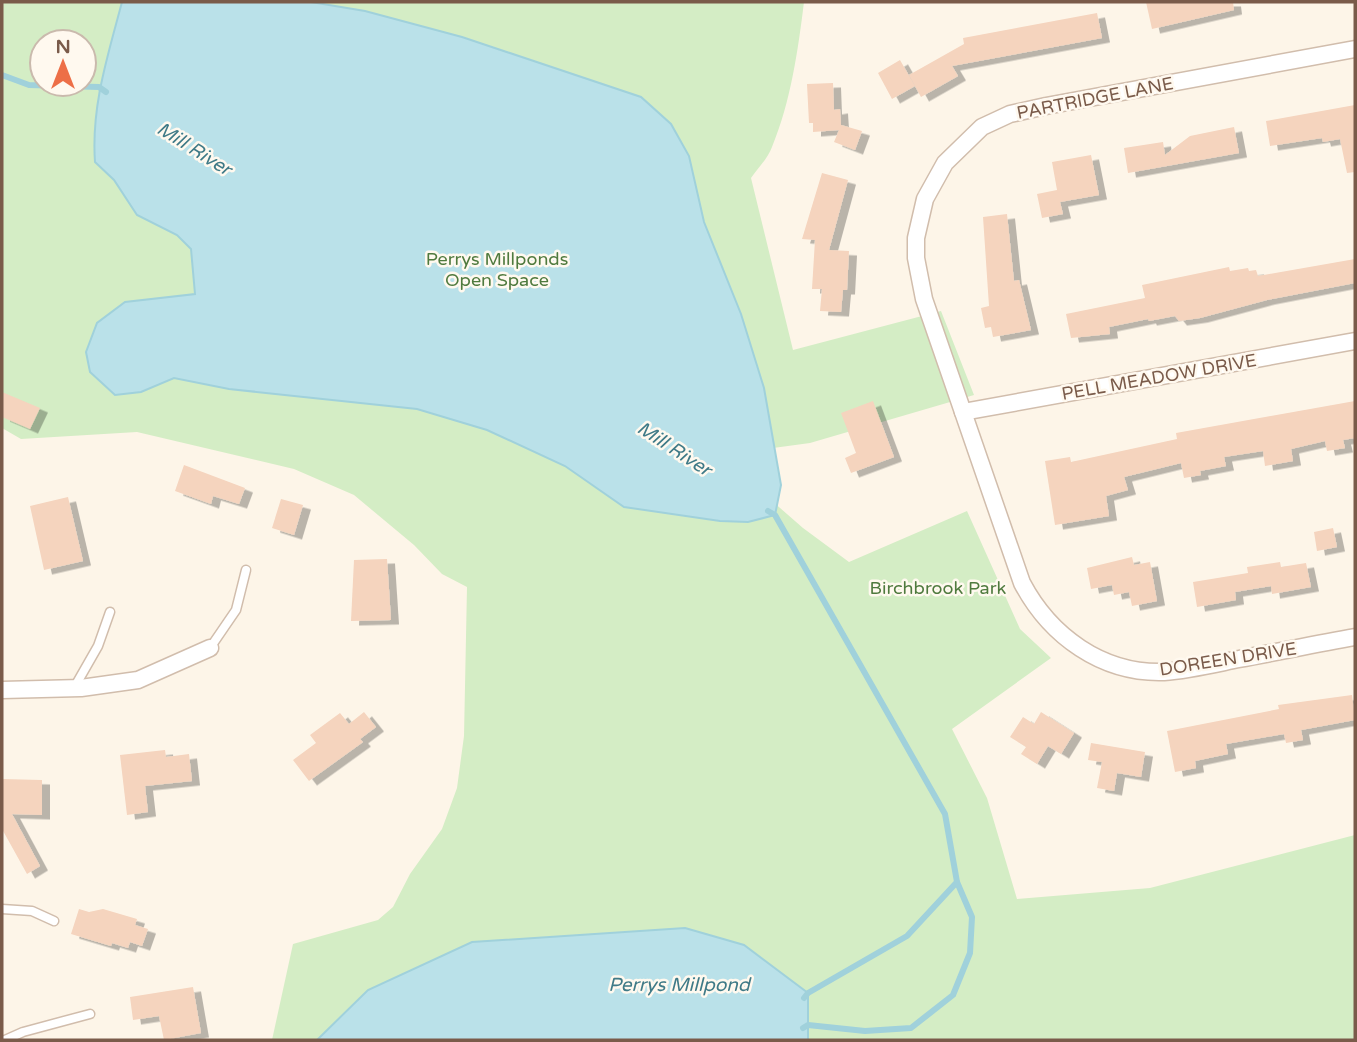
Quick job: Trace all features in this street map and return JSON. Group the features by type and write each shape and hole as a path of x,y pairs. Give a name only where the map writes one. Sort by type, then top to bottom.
{"street":[{"name":"PARTRIDGE LANE","path":"963,412 924,299 916,258 916,238 925,199 945,163 961,144 989,123 1022,111 1355,49"},
{"name":"PELL MEADOW DRIVE","path":"963,412 1355,341"},
{"name":"DOREEN DRIVE","path":"963,412 1021,583 1048,623 1082,650 1116,666 1163,672 1355,637"},
{"path":"2,690 74,688 138,680 210,648"}],"lane":[{"path":"210,648 236,610 246,570"},
{"path":"74,688 98,646 110,612"},
{"path":"2,909 32,911 54,921"},
{"path":"5,1040 23,1032 90,1014"}],"green space":[{"name":"Perrys Millponds Open Space","path":"2,2 804,2 789,94 779,130 770,151 751,178 793,350 941,311 974,395 810,443 752,451 748,480 803,528 849,562 967,511 1020,629 1051,658 952,729 987,798 1017,899 1150,888 1355,835 1355,1040 272,1040 293,944 378,920 393,907 410,874 442,829 457,788 464,736 467,587 442,574 414,545 354,495 294,469 137,432 21,439 2,428"}],"water":[{"path":"122,2 311,2 365,11 462,37 641,97 671,124 689,156 704,222 741,314 764,388 781,485 775,515 748,522 720,521 624,507 565,466 487,430 417,409 229,389 174,378 141,392 115,395 90,372 86,352 97,323 125,302 195,294 191,249 177,235 137,215 114,180 95,162 98,101"},
{"name":"Perrys Millpond","path":"685,928 744,945 808,993 808,1040 317,1040 368,990 472,942"}],"building":[{"path":"1146,2 1233,2 1234,10 1152,29"},
{"path":"1097,13 1102,38 952,66 958,76 921,97 909,75 964,44 963,38"},
{"path":"900,60 915,86 892,99 878,73"},
{"path":"833,83 834,110 840,109 841,125 862,131 855,150 834,142 839,130 813,132 813,123 809,123 807,84"},
{"path":"1355,105 1355,172 1347,173 1340,139 1323,142 1322,138 1270,146 1266,121"},
{"path":"1234,127 1239,153 1128,173 1124,148 1163,142 1165,155 1190,136"},
{"path":"1091,155 1099,195 1060,202 1063,214 1042,218 1037,194 1057,190 1052,162"},
{"path":"822,173 848,180 829,250 849,251 847,290 843,290 841,312 820,311 822,289 812,289 815,240 802,239"},
{"path":"1007,214 1014,281 1019,280 1031,330 993,337 991,327 985,328 981,308 989,306 983,217"},
{"path":"1355,259 1355,283 1267,300 1200,318 1179,321 1175,316 1148,319 1109,327 1110,334 1071,338 1066,314 1145,298 1142,285 1229,267 1230,271 1248,268 1249,271 1256,270 1258,276"},
{"path":"2,392 40,408 30,429 2,417"},
{"path":"873,401 894,457 851,473 845,458 856,453 841,413"},
{"path":"1355,401 1355,438 1343,440 1345,448 1327,451 1325,441 1291,449 1293,461 1265,466 1263,451 1224,457 1226,466 1200,471 1201,475 1184,478 1181,463 1124,477 1128,490 1106,496 1109,516 1055,525 1045,461 1070,457 1071,462 1177,439 1176,433"},
{"path":"184,465 245,488 239,504 213,496 211,504 175,491"},
{"path":"68,497 83,561 44,570 30,506"},
{"path":"281,499 303,505 294,535 272,528"},
{"path":"1333,528 1337,547 1317,551 1314,532"},
{"path":"1132,557 1134,565 1150,562 1157,601 1132,606 1129,592 1114,595 1112,585 1091,589 1087,568"},
{"path":"387,559 391,620 351,621 354,560"},
{"path":"1280,562 1281,567 1306,563 1311,587 1272,594 1271,586 1235,592 1236,600 1197,607 1193,582 1248,573 1247,567"},
{"path":"1352,695 1355,720 1301,730 1303,740 1286,743 1284,734 1226,744 1228,754 1195,761 1196,768 1175,772 1167,731 1279,709 1278,705"},
{"path":"364,712 376,727 360,739 363,742 309,781 293,760 316,743 310,735 340,713 349,724"},
{"path":"1041,712 1074,733 1061,754 1048,746 1037,764 1021,754 1026,747 1010,737 1023,717 1034,724"},
{"path":"1091,743 1145,752 1141,777 1117,773 1114,791 1097,788 1102,762 1088,760"},
{"path":"165,750 166,757 189,754 192,781 145,786 148,812 127,815 120,755"},
{"path":"2,779 42,780 42,815 12,814 40,866 27,874 2,829"},
{"path":"79,909 89,912 103,909 137,919 135,925 148,929 142,946 130,942 128,948 112,943 111,946 71,934"},
{"path":"193,987 201,1033 164,1040 159,1016 133,1020 130,997"}],"waterway":[{"name":"Mill River","path":"2,75 29,85 99,87 106,92"},
{"name":"Mill River","path":"768,511 775,515 945,814 957,882 907,936 808,993 804,998"},
{"path":"803,1028 808,1025 865,1031 911,1028 953,995 970,953 972,917 957,882"}],"park label":[{"name":"Birchbrook Park","path":"938,588"}]}
